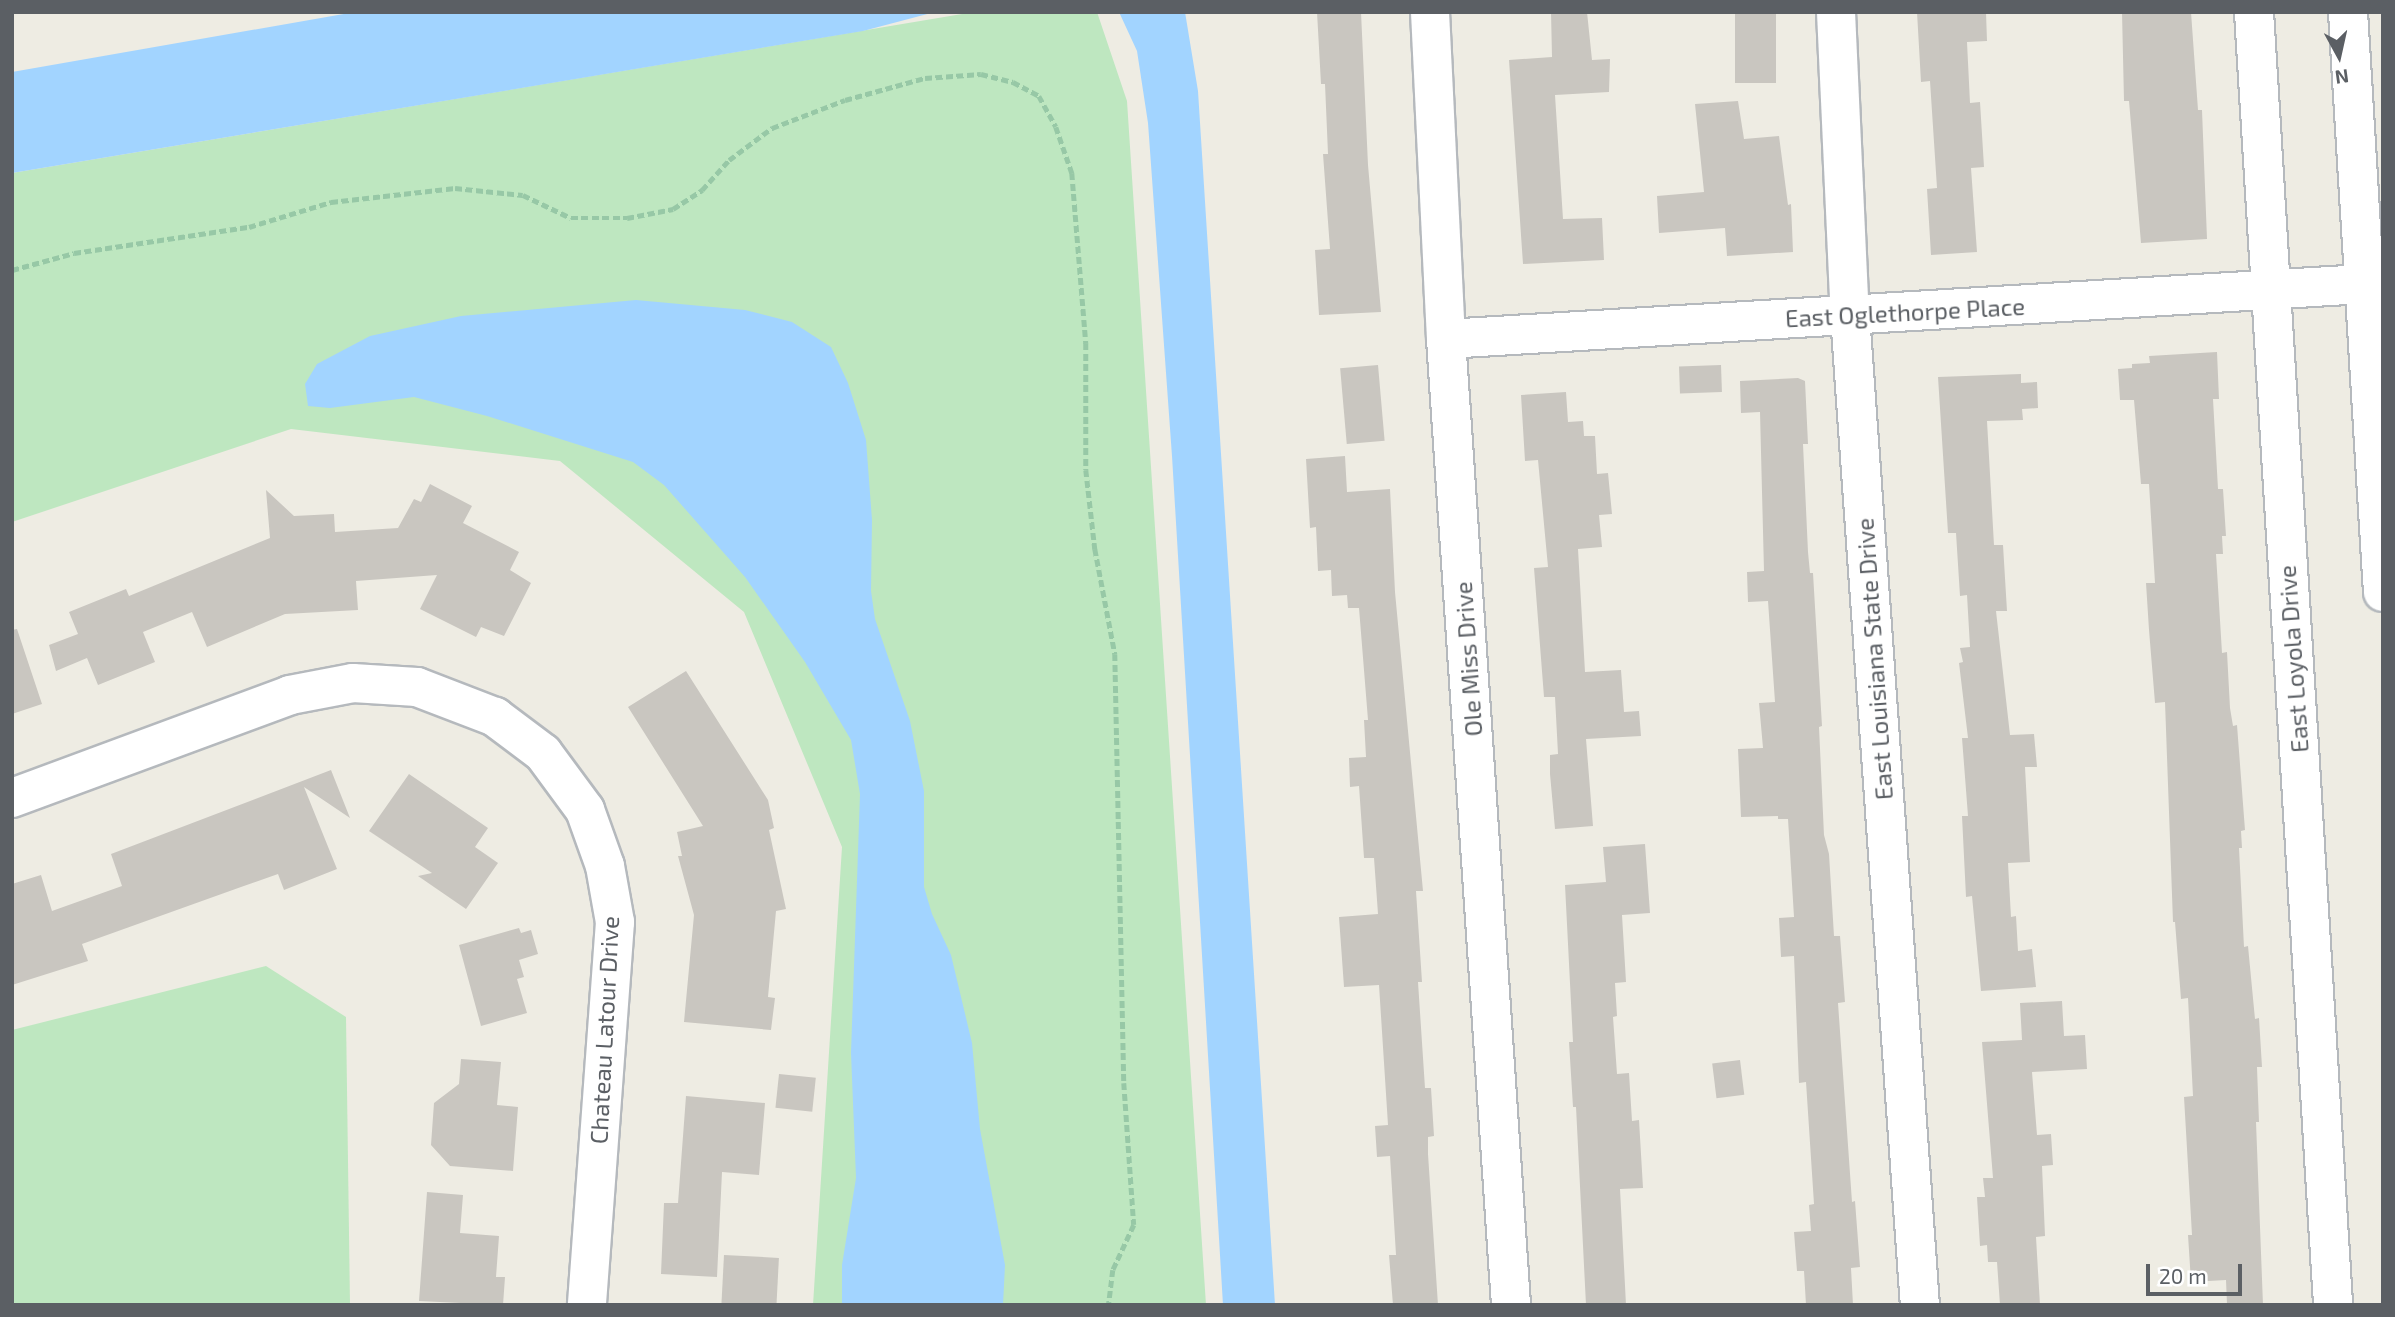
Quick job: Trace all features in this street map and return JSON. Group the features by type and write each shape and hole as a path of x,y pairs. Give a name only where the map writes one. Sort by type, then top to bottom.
{"street":[{"name":"Ole Miss Drive","path":"1430,12 1446,340 1511,1305"},
{"name":"East Louisiana State Drive","path":"1836,12 1850,315 1920,1305"},
{"name":"East Loyola Drive","path":"2254,12 2333,1305"},
{"path":"2348,12 2383,593"},
{"name":"East Oglethorpe Place","path":"1446,340 2364,284"},
{"name":"Chateau Latour Drive","path":"12,798 290,695 353,683 417,687 495,718 542,753 585,810 605,866 615,922 587,1305"}],"path":[{"path":"12,270 74,253 249,227 331,202 455,188 523,195 571,218 626,218 673,209 702,190 729,160 772,128 845,100 925,78 981,74 1013,82 1039,96 1056,127 1072,173 1086,343 1086,470 1095,549 1115,654 1124,1083 1134,1225 1112,1270 1109,1305"}],"green space":[{"path":"974,12 1097,12 1127,101 1206,1305 813,1305 842,847 744,612 560,461 291,429 12,522 12,173"},
{"path":"266,966 346,1017 350,1305 12,1305 12,1030"}],"water":[{"path":"355,12 935,12 863,31 12,173 12,72"},
{"path":"1119,12 1185,12 1198,91 1275,1305 1223,1305 1172,456 1148,123 1137,51"},
{"path":"636,300 745,310 792,322 831,347 848,383 866,440 872,520 871,591 875,619 910,721 924,791 924,887 932,914 951,955 972,1043 980,1129 1005,1265 1003,1305 842,1305 842,1265 856,1178 851,1053 860,794 851,740 805,662 745,577 664,485 633,462 487,416 414,397 330,408 308,406 305,384 317,364 370,336 461,316"}],"building":[{"path":"1317,12 1361,12 1368,165 1381,312 1319,315 1315,250 1330,249 1323,154 1328,154 1325,84 1321,84"},
{"path":"1551,12 1587,12 1592,60 1610,59 1609,92 1555,95 1563,219 1602,218 1604,260 1523,264 1509,60 1552,57"},
{"path":"1735,12 1776,12 1776,83 1735,83"},
{"path":"1917,12 1986,12 1987,41 1967,42 1970,103 1980,102 1984,167 1971,168 1977,252 1931,255 1927,189 1937,188 1930,81 1921,82"},
{"path":"2122,12 2191,12 2198,110 2202,110 2207,239 2141,243 2129,101 2124,101"},
{"path":"1738,101 1744,139 1779,136 1788,205 1791,204 1793,252 1727,256 1725,228 1659,233 1657,196 1704,192 1695,104"},
{"path":"2217,352 2219,399 2213,399 2218,489 2223,489 2226,536 2222,536 2223,554 2216,554 2222,653 2227,652 2230,708 2233,726 2237,725 2245,830 2241,831 2242,848 2239,848 2244,947 2248,946 2255,1019 2259,1018 2262,1067 2257,1067 2259,1122 2256,1122 2263,1305 2227,1305 2226,1280 2191,1282 2188,1235 2192,1235 2184,1097 2193,1096 2188,998 2181,999 2173,922 2165,702 2155,703 2149,630 2146,583 2155,583 2149,484 2141,484 2134,400 2120,400 2118,369 2132,368 2132,364 2150,363 2149,356"},
{"path":"1378,365 1385,441 1347,444 1340,368"},
{"path":"1721,365 1722,392 1680,393 1679,366"},
{"path":"2021,374 2021,383 2037,382 2038,408 2022,409 2023,420 1987,421 1994,545 2003,545 2007,611 1996,611 2010,735 2034,734 2037,767 2025,767 2030,862 2008,863 2011,917 2016,916 2018,951 2032,949 2036,987 1981,991 1972,896 1966,897 1962,816 1968,816 1962,738 1968,738 1959,663 1963,662 1960,648 1970,647 1967,595 1960,596 1956,533 1948,533 1938,377"},
{"path":"1798,378 1805,381 1808,444 1803,444 1808,552 1810,573 1813,573 1822,726 1819,727 1824,835 1829,854 1834,936 1840,936 1845,1002 1838,1003 1852,1202 1855,1201 1860,1267 1851,1268 1853,1305 1806,1305 1804,1271 1797,1271 1794,1232 1811,1231 1809,1205 1814,1204 1806,1082 1799,1083 1794,956 1781,957 1779,918 1794,917 1788,819 1778,819 1778,816 1741,817 1738,749 1763,748 1759,703 1775,702 1768,601 1748,602 1747,572 1764,571 1760,412 1741,413 1740,381"},
{"path":"1566,392 1568,422 1583,421 1584,436 1595,436 1597,474 1608,473 1612,514 1599,515 1602,547 1578,549 1585,672 1621,670 1624,712 1639,711 1641,736 1586,739 1593,826 1555,829 1550,755 1558,754 1555,697 1544,697 1534,568 1548,567 1538,460 1525,461 1521,395"},
{"path":"1345,456 1347,492 1390,489 1395,592 1423,891 1416,891 1422,982 1418,982 1425,1088 1431,1088 1434,1136 1428,1137 1428,1154 1438,1305 1393,1305 1389,1255 1396,1255 1390,1156 1377,1157 1375,1126 1388,1125 1379,985 1344,987 1339,917 1378,914 1374,858 1364,858 1359,786 1350,787 1349,758 1366,757 1364,720 1368,720 1359,608 1348,608 1347,595 1332,596 1331,570 1318,571 1316,527 1310,528 1306,459"},
{"path":"430,484 472,506 463,523 519,552 510,570 531,583 504,636 481,627 476,637 420,609 437,575 356,581 358,610 285,614 207,647 192,612 143,632 155,662 98,685 87,658 56,671 49,645 78,634 69,612 126,589 129,596 270,538 266,490 294,516 334,514 335,532 398,528 414,499 421,502"},
{"path":"17,629 42,704 12,714 12,630"},
{"path":"686,671 768,800 774,828 769,830 786,909 776,911 768,997 775,998 771,1030 684,1022 694,915 678,856 682,856 677,832 703,826 628,707"},
{"path":"331,770 350,818 304,787 337,869 284,890 278,874 241,887 82,944 88,961 12,985 12,884 41,875 52,911 122,886 111,854"},
{"path":"409,774 488,828 475,847 498,863 466,909 418,876 432,873 369,831"},
{"path":"1645,844 1650,913 1622,915 1626,982 1615,983 1617,1016 1613,1017 1617,1074 1629,1073 1632,1121 1639,1120 1643,1188 1620,1189 1626,1305 1586,1305 1576,1107 1573,1107 1569,1042 1573,1042 1565,885 1606,882 1603,847"},
{"path":"519,928 521,933 531,930 538,954 519,960 524,977 517,979 527,1013 481,1026 459,945"},
{"path":"2062,1001 2064,1036 2085,1035 2087,1069 2032,1072 2037,1135 2051,1134 2053,1165 2042,1166 2045,1236 2036,1237 2040,1305 2000,1305 1997,1262 1988,1262 1987,1245 1980,1246 1977,1197 1985,1197 1983,1178 1993,1178 1982,1042 2022,1040 2020,1003"},
{"path":"461,1059 501,1062 497,1105 518,1107 513,1171 450,1166 431,1145 434,1103 459,1084"},
{"path":"1740,1060 1744,1095 1716,1098 1712,1063"},
{"path":"779,1074 816,1078 812,1112 775,1108"},
{"path":"686,1096 765,1103 759,1175 722,1172 717,1277 661,1274 664,1203 678,1203"},
{"path":"427,1192 463,1195 460,1233 499,1236 496,1277 505,1277 503,1305 419,1301"},
{"path":"724,1255 779,1258 776,1305 721,1305"}]}
